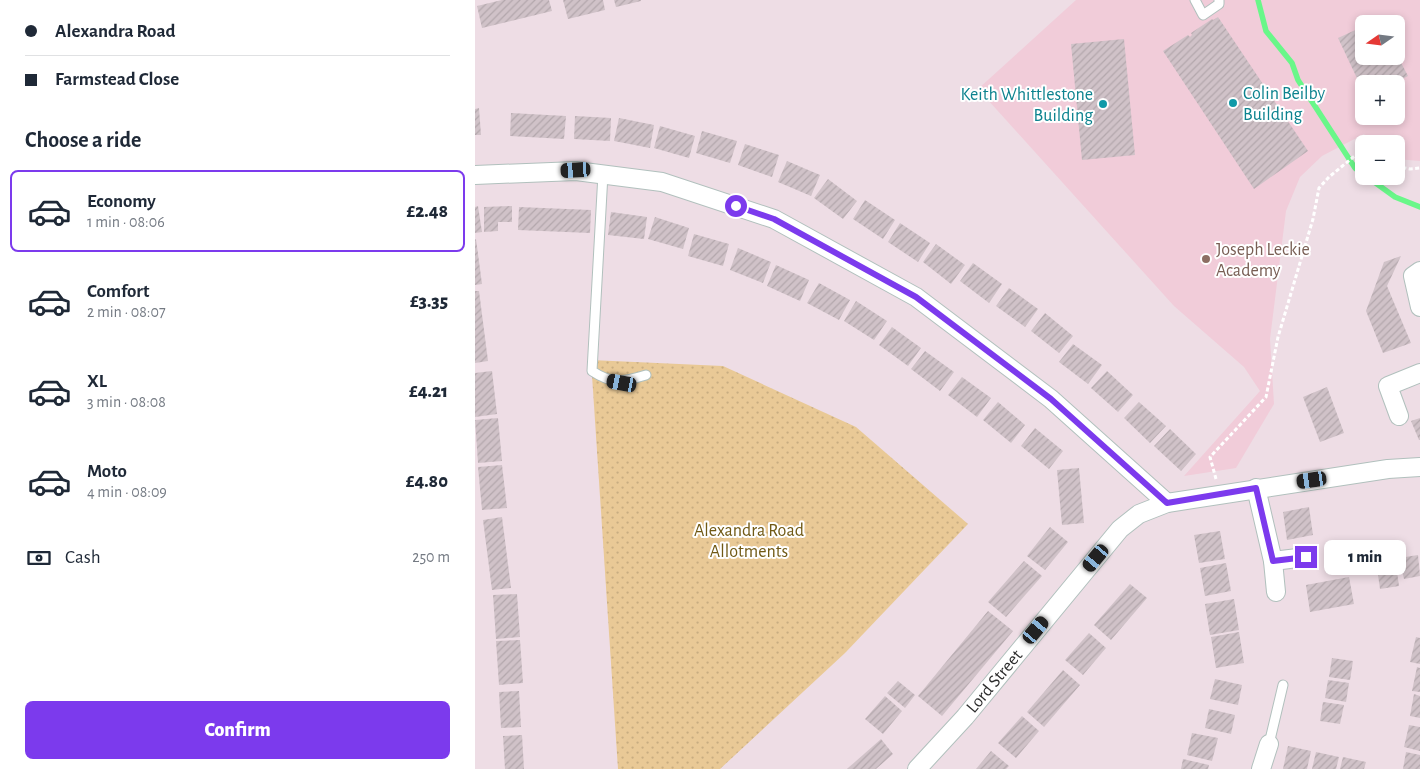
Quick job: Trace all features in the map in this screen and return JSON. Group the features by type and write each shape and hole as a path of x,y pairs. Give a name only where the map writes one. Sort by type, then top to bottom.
{"street":[{"path":"475,175 576,170 661,182 774,219 916,297 1051,399 1167,503"},
{"path":"1420,271 1413,276 1420,307"},
{"path":"1399,416 1388,386 1420,373"},
{"name":"Lord Street","path":"917,769 965,716 1120,530 1139,514 1167,503 1219,494 1388,468 1420,467"},
{"path":"1256,488 1273,561 1276,592"},
{"path":"1273,561 1306,557"},
{"path":"1261,769 1269,744"}],"lane":[{"path":"1195,0 1203,15 1219,4 1219,0"},
{"path":"603,174 592,371 603,379 622,383 645,375"},
{"path":"1269,744 1283,685"}],"path":[{"path":"1219,494 1210,457 1266,397 1278,337 1313,219 1319,188 1355,155"},
{"path":"1405,168 1420,168"}],"shaded area":[{"name":"Joseph Leckie Academy","path":"1076,0 1420,0 1420,161 1405,160 1405,135 1355,135 1355,139 1322,156 1300,177 1286,211 1270,339 1274,404 1236,468 1184,476 1260,391 1244,367 1174,306 978,89"}],"green space":[{"name":"Alexandra Road Allotments","path":"591,360 723,366 856,427 968,524 845,653 720,769 618,769"}],"building":[{"path":"502,0 549,0 552,11 482,28 477,6"},
{"path":"563,0 603,0 605,10 568,19"},
{"path":"614,0 641,0 641,1 616,7"},
{"name":"Colin Beilby Building","path":"1218,17 1308,151 1254,189 1163,51 1188,35 1190,37 1191,33"},
{"path":"1355,30 1355,65 1402,65 1408,76 1405,78 1405,75 1355,75 1338,38"},
{"name":"Keith Whittlestone Building","path":"1124,39 1135,155 1082,160 1071,44"},
{"path":"479,108 481,135 475,135 475,109"},
{"path":"511,113 566,116 564,139 510,136"},
{"path":"575,116 611,118 610,141 574,139"},
{"path":"619,118 654,125 650,148 614,141"},
{"path":"660,126 695,136 689,158 654,148"},
{"path":"702,131 737,141 730,163 696,153"},
{"path":"745,144 779,155 772,177 738,165"},
{"path":"787,161 820,175 811,196 778,182"},
{"path":"828,179 857,201 843,219 814,198"},
{"path":"865,200 895,220 883,239 853,219"},
{"path":"478,206 482,232 475,233 475,207"},
{"path":"512,206 512,222 498,222 498,231 484,232 484,207"},
{"path":"519,207 591,210 590,233 518,230"},
{"path":"611,212 647,217 644,239 608,235"},
{"path":"655,217 689,228 683,249 648,239"},
{"path":"900,223 930,243 918,262 888,242"},
{"path":"694,234 729,244 723,266 688,256"},
{"path":"475,240 482,284 475,285"},
{"path":"936,244 965,265 951,284 923,262"},
{"path":"738,248 771,262 763,283 730,270"},
{"path":"1401,256 1387,286 1411,343 1383,353 1366,311 1384,262"},
{"path":"973,263 1002,284 989,303 960,281"},
{"path":"776,265 809,280 800,301 767,286"},
{"path":"819,283 850,300 839,320 807,303"},
{"path":"1009,288 1038,309 1025,327 996,306"},
{"path":"475,291 479,291 488,361 475,363"},
{"path":"856,301 887,321 874,340 844,321"},
{"path":"1045,313 1073,336 1059,353 1031,331"},
{"path":"892,327 921,348 908,366 879,345"},
{"path":"1073,344 1102,365 1088,384 1059,362"},
{"path":"925,351 954,372 940,391 911,369"},
{"path":"492,371 497,414 475,417 475,373"},
{"path":"1107,371 1133,395 1118,412 1091,388"},
{"path":"962,377 991,398 977,417 948,395"},
{"path":"1327,387 1344,433 1320,442 1303,397"},
{"path":"998,402 1025,425 1011,443 983,420"},
{"path":"1139,402 1166,426 1150,443 1124,418"},
{"path":"498,418 502,461 478,463 475,420"},
{"path":"1420,418 1420,440 1419,440 1411,421"},
{"path":"1035,428 1063,451 1049,469 1021,446"},
{"path":"1170,429 1196,454 1181,471 1154,446"},
{"path":"502,465 507,508 482,510 478,467"},
{"path":"1079,468 1084,523 1062,525 1057,470"},
{"path":"1309,507 1313,535 1287,540 1283,512"},
{"path":"502,517 511,588 492,590 483,520"},
{"path":"1050,527 1068,542 1045,570 1027,556"},
{"path":"1220,531 1225,559 1199,563 1194,535"},
{"path":"1418,555 1420,576 1404,579 1399,558"},
{"path":"1024,561 1042,576 1006,617 988,602"},
{"path":"1226,563 1231,591 1205,596 1200,568"},
{"path":"1396,565 1399,586 1380,589 1377,568"},
{"path":"1349,577 1354,604 1310,612 1306,585"},
{"path":"1130,584 1147,598 1111,640 1094,625"},
{"path":"517,594 520,637 496,639 493,595"},
{"path":"1234,599 1239,630 1210,635 1205,604"},
{"path":"988,611 1013,631 942,716 918,696"},
{"path":"1239,632 1244,663 1216,668 1211,637"},
{"path":"1089,633 1106,648 1083,675 1065,660"},
{"path":"1416,637 1420,638 1420,664 1410,662"},
{"path":"520,640 523,683 499,685 496,641"},
{"path":"1332,658 1353,661 1350,680 1329,677"},
{"path":"1417,667 1420,668 1420,692 1412,691"},
{"path":"1063,670 1080,685 1044,727 1027,712"},
{"path":"1215,679 1242,685 1238,705 1210,699"},
{"path":"1328,680 1349,683 1346,702 1325,698"},
{"path":"898,681 915,695 905,708 887,693"},
{"path":"519,691 521,727 501,728 499,692"},
{"path":"1414,694 1420,696 1420,718 1410,716"},
{"path":"885,696 902,711 883,734 865,719"},
{"path":"1323,702 1344,705 1340,724 1320,721"},
{"path":"1209,709 1235,715 1231,734 1205,728"},
{"path":"1022,716 1039,731 1016,758 998,743"},
{"path":"1409,725 1420,727 1420,751 1404,747"},
{"path":"1192,733 1218,738 1212,761 1187,755"},
{"path":"522,735 524,769 505,769 503,736"},
{"path":"881,739 893,754 876,769 847,769"},
{"path":"1288,746 1311,751 1307,769 1283,769"},
{"path":"991,751 1009,766 1006,769 976,769"},
{"path":"1316,752 1339,757 1336,769 1312,769"},
{"path":"1406,752 1420,755 1420,769 1403,769"},
{"path":"1343,757 1366,762 1364,769 1340,769"},
{"path":"1183,759 1209,765 1208,769 1181,769"}],"waterway":[{"path":"1258,0 1266,31 1292,63 1298,80 1355,168"},
{"path":"1378,185 1395,197 1420,207"}],"place":[{"name":"Colin Beilby Building","path":"1233,103"},
{"name":"Keith Whittlestone Building","path":"1103,104"},
{"name":"Joseph Leckie Academy","path":"1206,259"}],"route":[{"path":"736,206 774,219 916,297 1051,399 1167,503 1256,488 1273,561 1306,557"}]}
